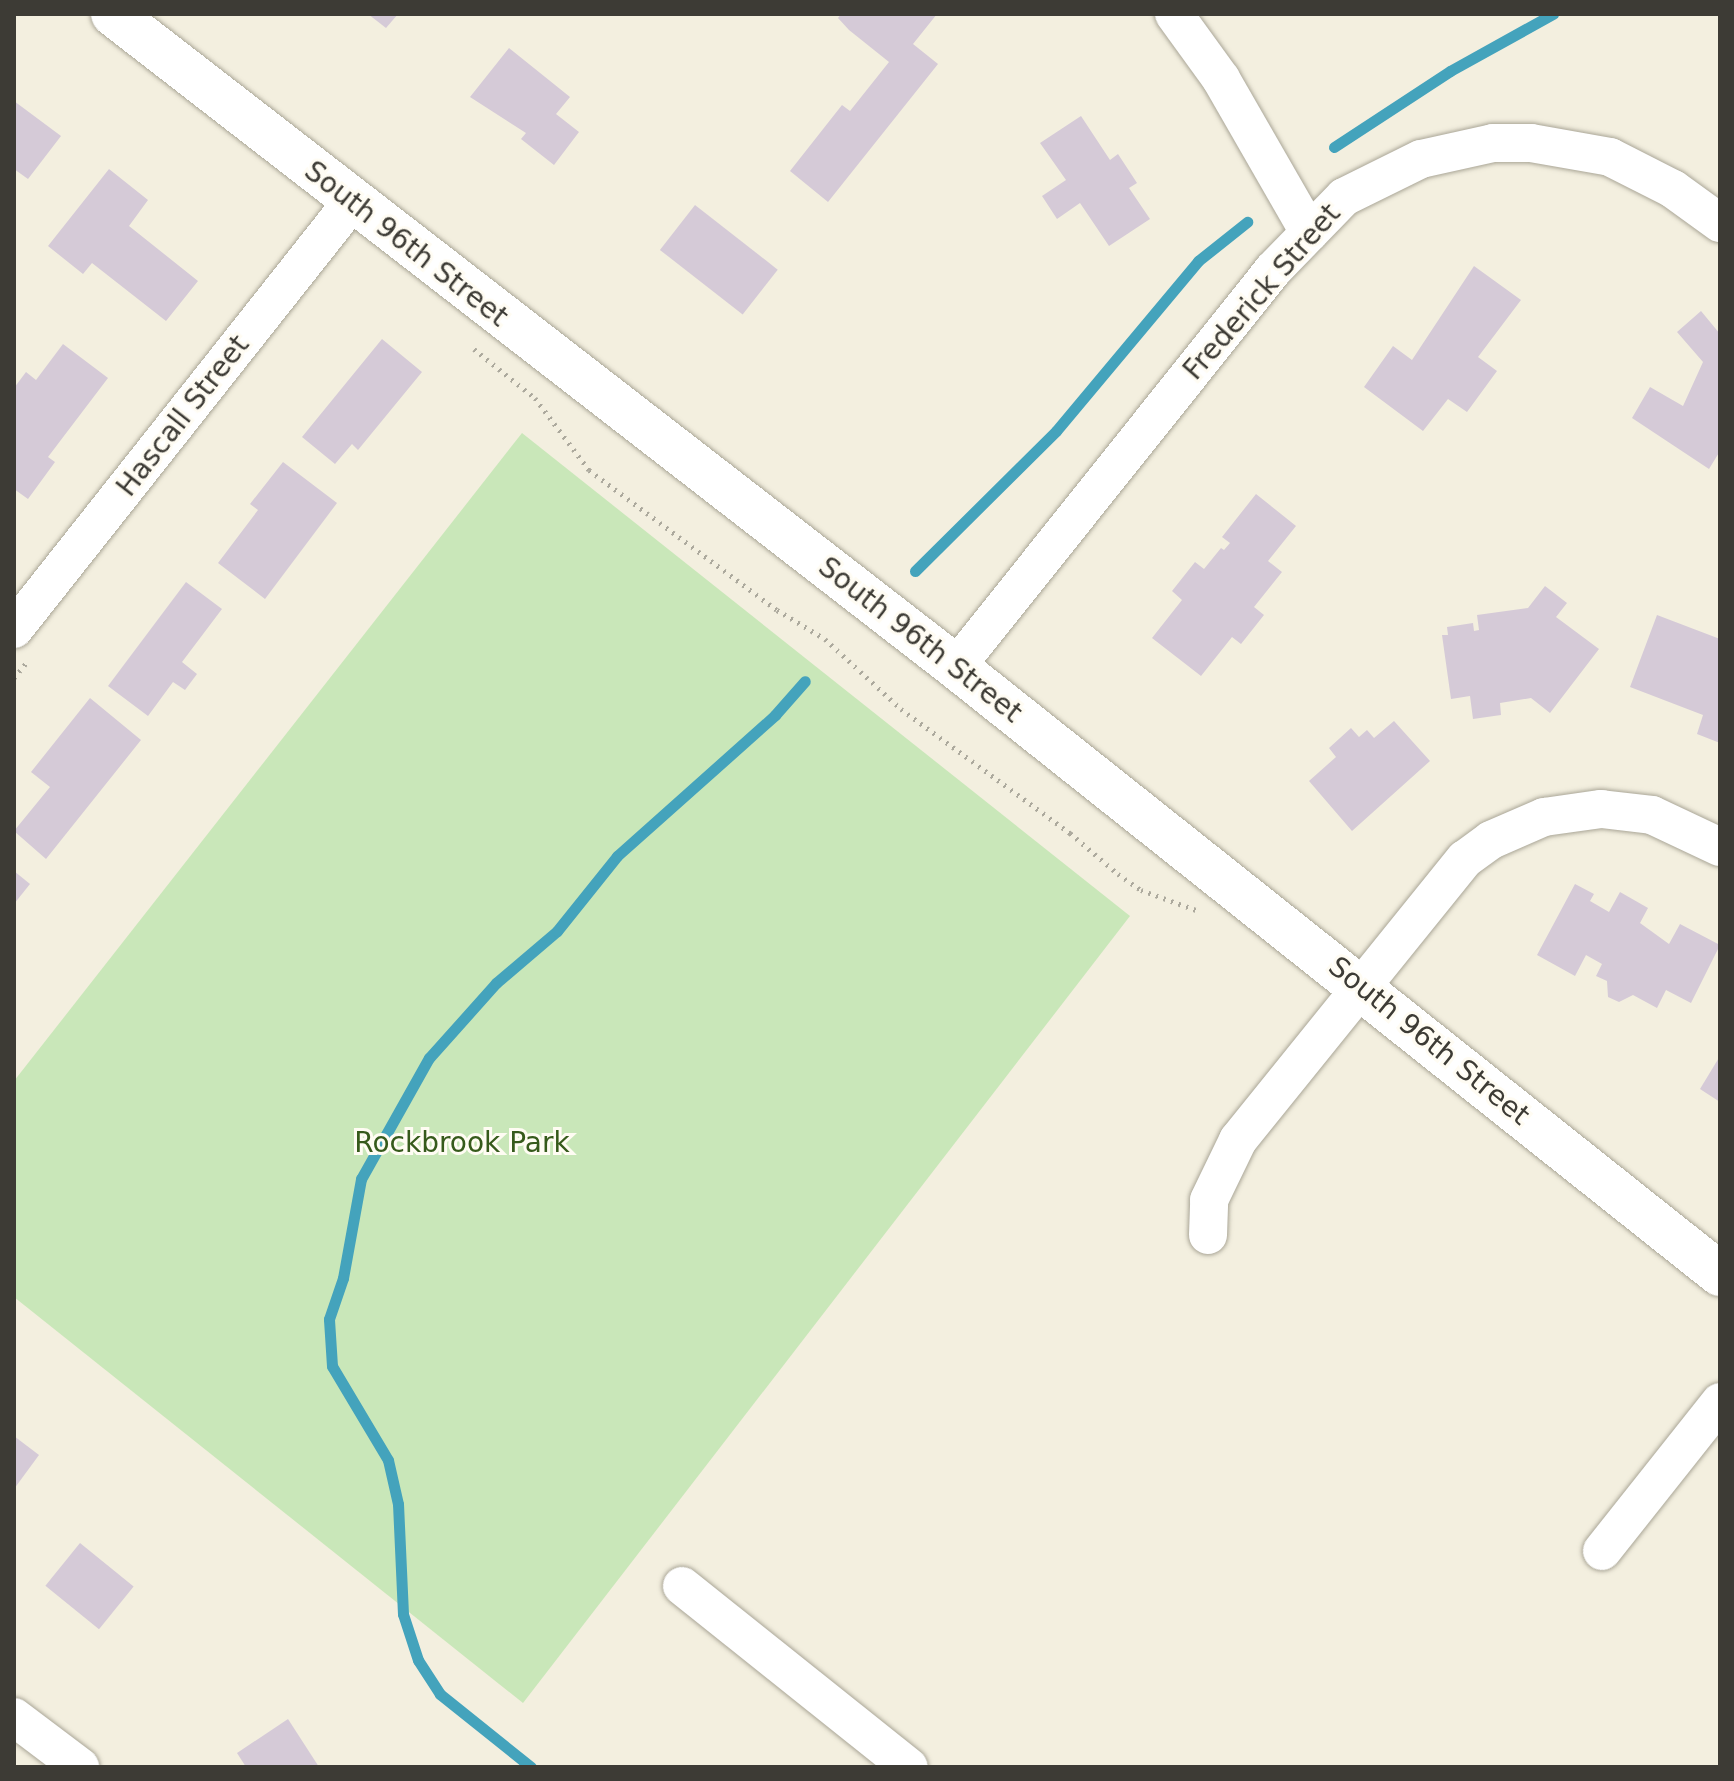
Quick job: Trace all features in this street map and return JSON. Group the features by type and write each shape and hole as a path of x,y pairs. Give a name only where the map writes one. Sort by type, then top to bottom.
{"street":[{"name":"South 96th Street","path":"113,14 351,203 956,667 1720,1274"},
{"path":"1174,14 1221,79 1309,232"},
{"name":"Frederick Street","path":"956,667 1273,270 1344,197 1386,173 1421,159 1493,143 1531,143 1610,157 1664,184 1720,223"},
{"name":"Hascall Street","path":"16,624 351,203"},
{"path":"1208,1235 1213,1188 1238,1140 1359,985 1465,859 1491,840 1544,817 1626,811 1682,825 1720,847"},
{"path":"1602,1551 1720,1402"},
{"path":"682,1586 909,1767"},
{"path":"14,1717 80,1767"}],"path":[{"path":"462,339 535,398 589,470 777,610 825,639 901,709 1070,833 1118,874 1141,890 1203,912"}],"green space":[{"name":"Rockbrook Park","path":"522,433 1130,916 523,1703 14,1297 14,1081"}],"building":[{"path":"368,14 398,14 386,28"},
{"path":"841,14 937,14 913,44 938,64 828,202 790,171 842,105 850,111 889,62 849,30 838,18"},
{"path":"509,48 570,97 556,114 579,132 554,165 521,139 526,133 470,97"},
{"path":"14,101 61,136 28,179 14,169"},
{"path":"1081,116 1110,160 1118,154 1137,183 1129,188 1150,219 1109,246 1080,203 1057,219 1042,196 1066,180 1040,143"},
{"path":"109,169 148,200 129,226 198,281 166,321 92,263 83,274 48,246"},
{"path":"695,205 778,270 743,315 660,250"},
{"path":"1474,266 1521,300 1478,357 1497,371 1467,412 1448,399 1423,431 1364,387 1393,346 1412,360"},
{"path":"1701,311 1720,334 1720,451 1709,469 1632,418 1650,387 1683,406 1703,362 1677,332"},
{"path":"382,339 422,372 358,450 352,444 335,464 302,437"},
{"path":"63,344 108,378 48,457 55,462 28,499 14,489 14,388 26,372 36,380"},
{"path":"283,462 337,503 265,599 218,563 258,510 250,504"},
{"path":"1256,494 1296,526 1268,561 1282,572 1254,607 1264,615 1241,644 1232,637 1201,676 1152,638 1182,600 1172,591 1195,562 1204,569 1221,548 1224,550 1230,543 1222,537"},
{"path":"186,582 222,609 182,662 197,674 185,690 173,682 148,716 108,686"},
{"path":"1545,586 1567,603 1556,617 1599,649 1550,713 1531,698 1500,703 1501,715 1473,719 1470,696 1451,699 1442,635 1448,635 1447,627 1473,623 1474,631 1479,630 1477,615 1528,608"},
{"path":"1657,615 1720,639 1720,743 1697,734 1703,715 1630,687"},
{"path":"90,698 141,740 46,859 14,831 50,787 31,772"},
{"path":"1394,721 1430,761 1352,831 1309,781 1336,757 1329,748 1351,728 1359,737 1367,730 1374,738"},
{"path":"14,871 30,884 14,904"},
{"path":"1575,884 1594,894 1590,901 1609,912 1620,892 1648,908 1640,923 1669,944 1680,924 1720,945 1691,1003 1666,990 1657,1008 1633,995 1619,1002 1608,997 1607,981 1596,976 1602,964 1586,955 1575,976 1537,955"},
{"path":"1720,1056 1720,1102 1700,1089"},
{"path":"14,1436 39,1455 14,1489"},
{"path":"80,1543 134,1586 99,1629 45,1586"},
{"path":"288,1719 319,1767 246,1767 237,1753"}],"waterway":[{"path":"1334,147 1450,71 1553,14"},
{"path":"915,571 1056,431 1198,261 1247,222"},
{"path":"531,1767 440,1694 418,1660 403,1614 398,1504 388,1460 332,1366 329,1319 343,1278 361,1179 429,1058 496,983 557,931 617,856 775,715 805,681"}]}
